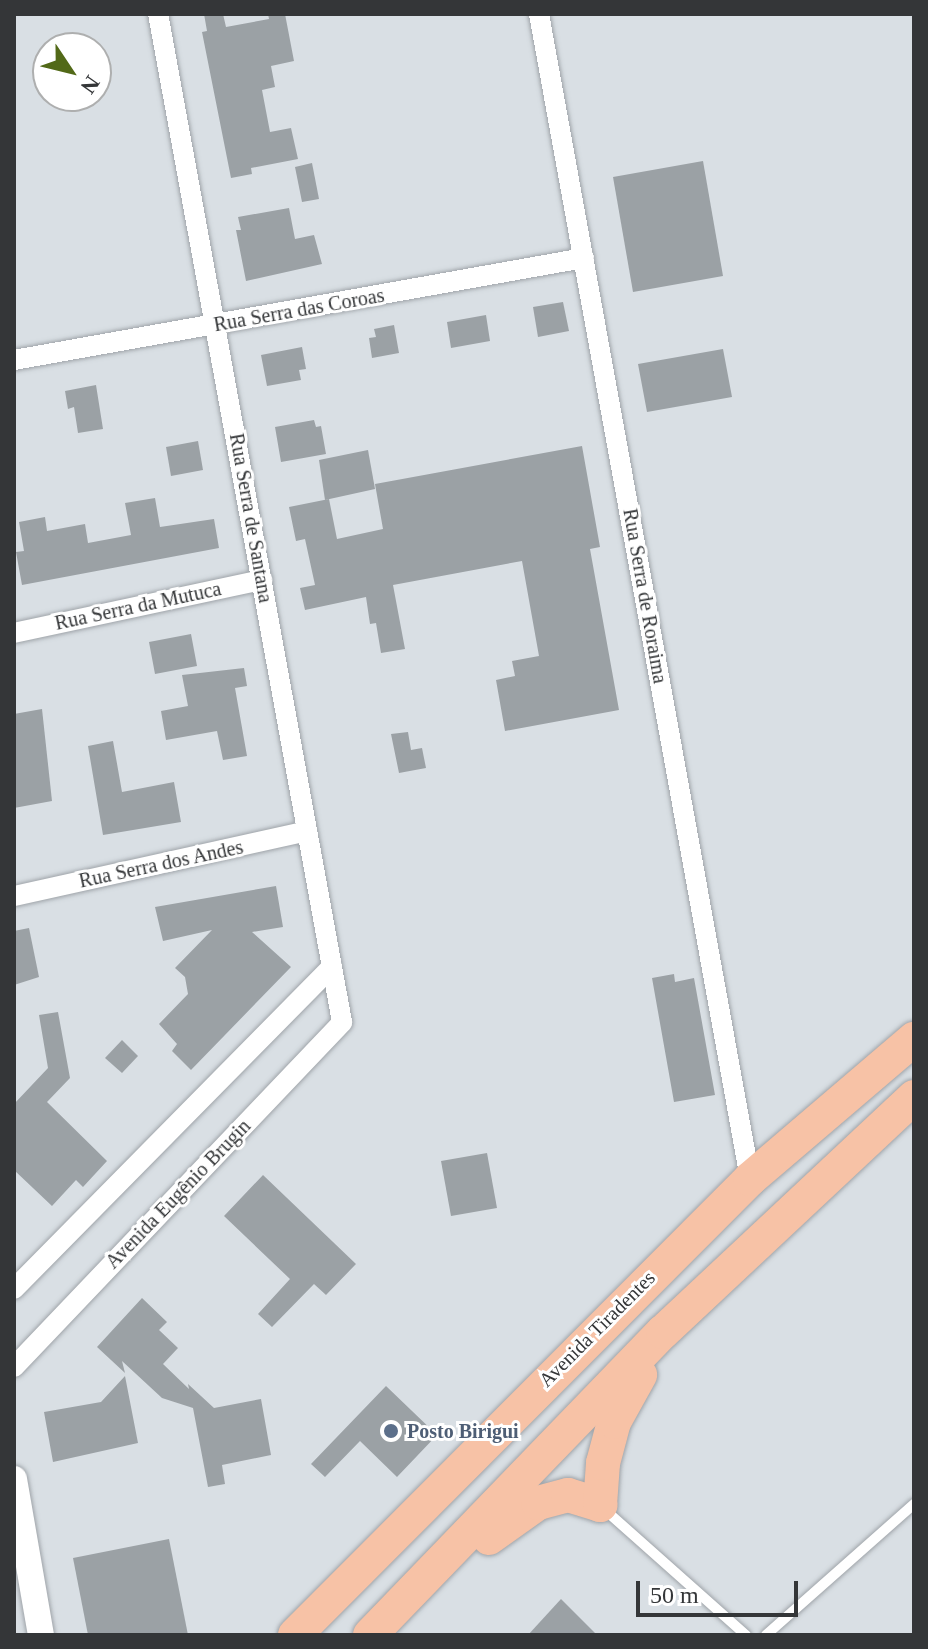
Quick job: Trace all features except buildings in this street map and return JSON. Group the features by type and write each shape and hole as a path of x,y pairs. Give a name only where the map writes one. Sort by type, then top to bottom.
{"highway":[{"path":"821,1116 914,1012"},
{"name":"Avenida Tiradentes","path":"295,1635 750,1179 914,1039"},
{"path":"379,1626 663,1332 914,1097"},
{"path":"863,1142 914,1108"},
{"path":"379,1626 538,1503 568,1495 600,1505 603,1463 614,1422 663,1332"}],"street":[{"name":"Rua Serra de Santana","path":"158,14 342,1022"},
{"name":"Rua Serra de Roraima","path":"539,14 750,1179"},
{"name":"Rua Serra das Coroas","path":"14,360 584,258"},
{"name":"Rua Serra da Mutuca","path":"14,633 262,580"},
{"name":"Rua Serra dos Andes","path":"14,896 307,831"},
{"path":"14,1289 332,966"},
{"name":"Avenida Eugênio Brugin","path":"14,1367 342,1022"},
{"path":"14,1479 41,1635"}],"lane":[{"path":"766,1635 914,1504"},
{"path":"600,1505 746,1635"}],"place":[{"name":"Posto Birigui","path":"391,1431"}]}
